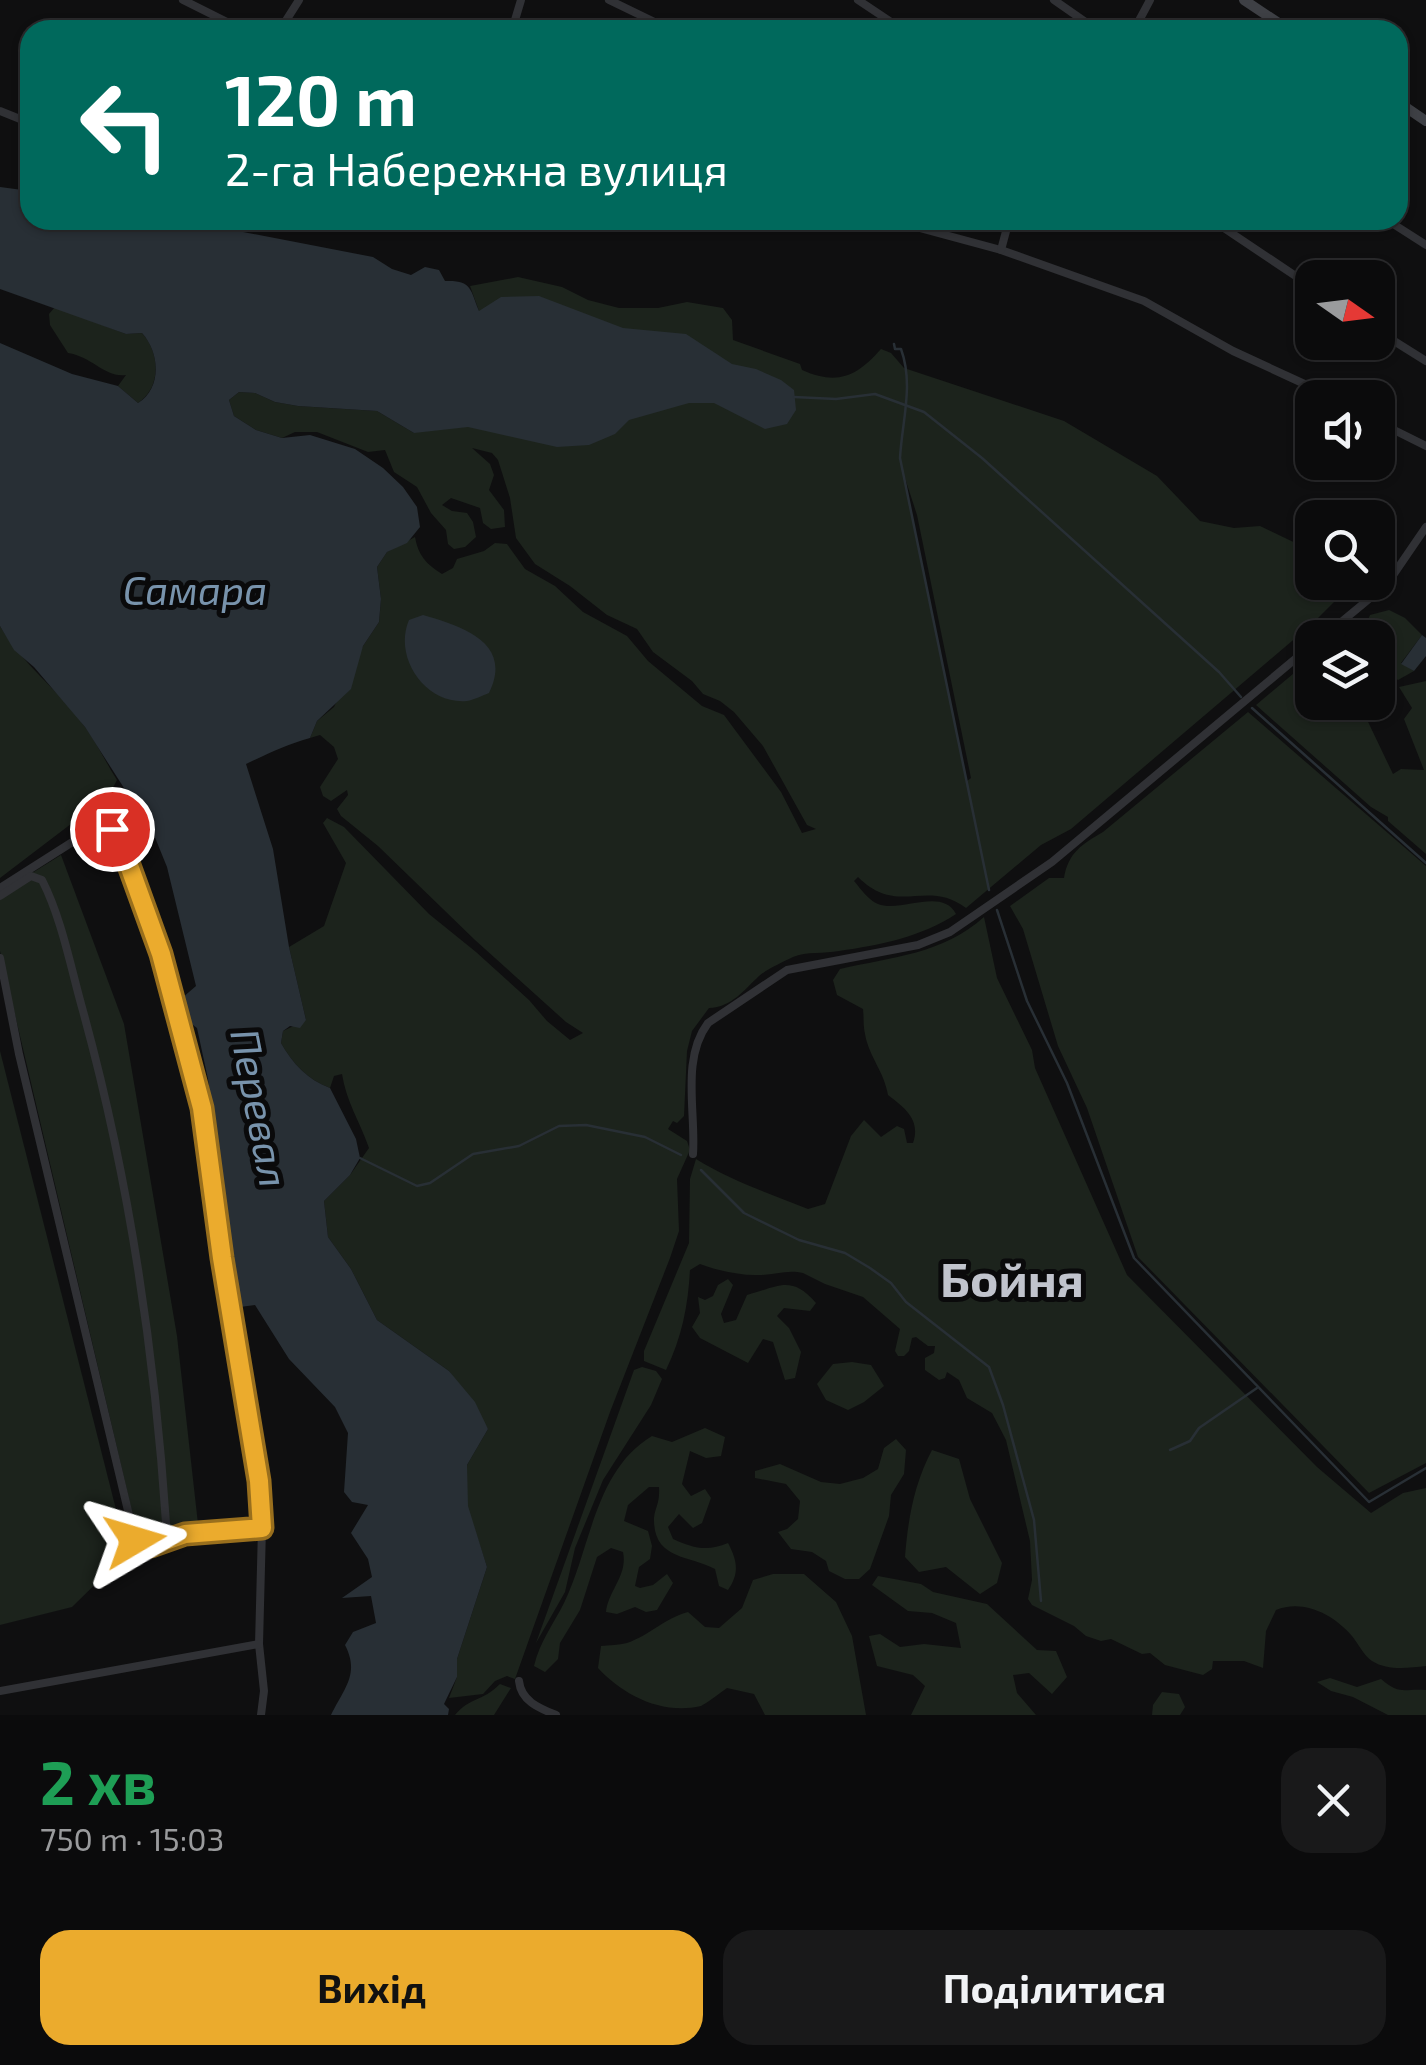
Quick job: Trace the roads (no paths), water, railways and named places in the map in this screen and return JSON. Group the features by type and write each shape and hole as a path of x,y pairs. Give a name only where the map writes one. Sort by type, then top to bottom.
{"street":[{"path":"183,0 224,20"},
{"path":"609,0 650,20"},
{"path":"858,0 888,20"},
{"path":"1054,0 1083,20"},
{"path":"1244,0 1274,20"},
{"path":"927,230 1001,250 1144,301 1233,351 1295,380"},
{"path":"1001,250 1006,230"},
{"path":"1227,230 1295,276"},
{"path":"1403,230 1426,245"},
{"path":"1395,342 1426,361"},
{"path":"1395,430 1426,446"},
{"path":"1343,620 1386,584 1425,530"},
{"path":"693,1154 695,1054 708,1023 788,970 918,946 971,919 1052,862 1295,659"},
{"path":"0,888 101,826 118,835 152,925 202,1108 259,1481 262,1528 258,1644 264,1691 261,1715"},
{"path":"0,896 32,876 42,880 94,1049 123,1180 141,1294 167,1538"},
{"path":"0,958 130,1524 140,1545 151,1546 167,1538 262,1528"},
{"path":"0,1691 258,1644"},
{"path":"519,1681 520,1692 526,1699 556,1715"}],"water":[{"name":"Самара","path":"0,187 20,190 20,230 233,230 373,257 411,275 425,267 439,270 445,281 469,287 479,311 501,297 539,296 623,328 686,334 732,364 756,369 794,390 796,410 787,424 765,429 714,403 689,403 629,420 615,434 589,445 557,447 468,427 414,433 377,411 298,406 255,393 239,392 229,400 234,416 256,430 282,438 310,435 355,449 383,468 417,507 420,527 407,543 387,552 377,567 379,622 363,646 351,689 317,721 310,738 246,764 273,849 306,1020 300,1028 290,1026 283,1031 281,1043 301,1070 330,1088 356,1139 360,1158 350,1175 324,1201 328,1237 351,1269 377,1320 449,1371 475,1402 488,1429 467,1465 468,1506 487,1567 457,1659 457,1677 444,1704 448,1715 331,1715 351,1673 345,1645 353,1632 376,1623 371,1596 342,1598 372,1577 368,1559 351,1533 368,1505 352,1502 344,1492 348,1433 335,1407 289,1359 255,1305 240,1307 208,1079 197,1028 189,1022 182,998 196,986 167,867 154,835 85,727 34,667 14,650 0,626 0,343 72,374 118,386 138,403 155,380 152,350 142,333 126,334 0,289"},
{"path":"423,615 467,631 489,649 495,661 495,675 489,693 467,701 452,700 426,687 416,676 405,649 405,634 409,620"},
{"path":"1422,635 1426,638 1426,656 1414,671 1401,664"}],"waterway":[{"path":"894,344 895,349 901,349 907,376 900,458 989,890"},
{"path":"794,397 836,399 875,394 924,412 982,458 1219,672 1241,697"},
{"path":"1252,708 1426,863"},
{"path":"997,910 1027,1001 1067,1083 1134,1258 1369,1502 1426,1468"},
{"path":"360,1158 417,1186 430,1183 473,1154 519,1146 559,1126 586,1125 645,1137 681,1155"},
{"path":"701,1170 744,1213 799,1240 845,1253 870,1268 891,1283 906,1302 989,1367 1034,1520 1041,1601"},
{"path":"1170,1450 1190,1441 1199,1428 1257,1388"}],"district":[{"name":"Бойня","path":"1012,1280"}],"water label":[{"name":"Перевал","path":"259,1108"}]}
